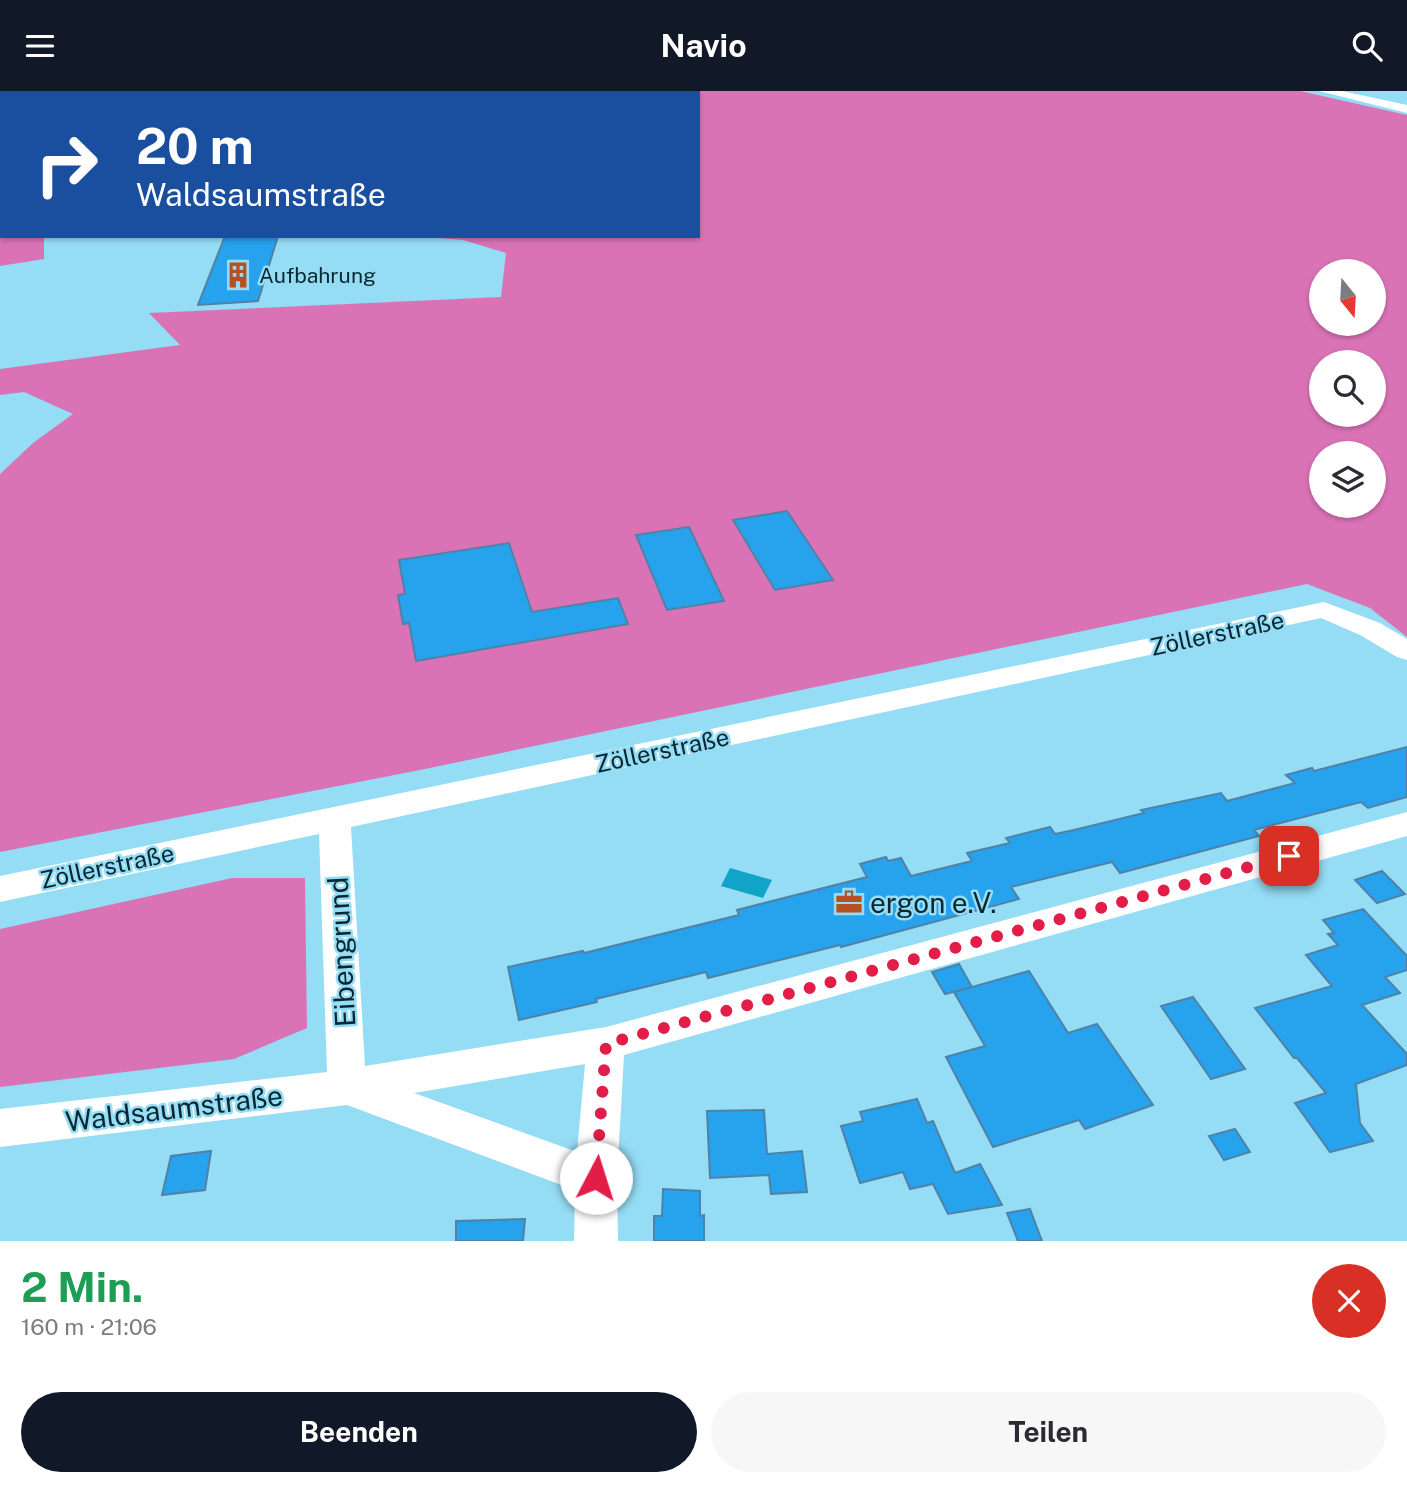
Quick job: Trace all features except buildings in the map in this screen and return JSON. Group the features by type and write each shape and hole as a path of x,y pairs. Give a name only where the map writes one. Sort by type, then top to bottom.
{"street":[{"path":"1325,91 1407,109"},
{"name":"Zöllerstraße","path":"0,889 1324,610 1370,629 1407,651"},
{"name":"Eibengrund","path":"334,817 347,1087"},
{"name":"Waldsaumstraße","path":"0,1128 347,1087 606,1044 1407,824"},
{"path":"596,1241 596,1178 606,1044"},
{"name":"Waldsaumstraße","path":"347,1087 596,1178"}],"shaded area":[{"path":"700,91 1300,91 1407,115 1407,637 1370,608 1307,584 425,769 0,852 0,474 33,443 73,414 24,392 0,395 0,369 180,345 149,313 501,297 506,253 463,240 440,238 700,238"},
{"path":"0,238 44,238 44,259 0,266"},
{"path":"232,878 305,878 307,1028 234,1059 0,1087 0,929"}],"water":[{"path":"730,868 772,880 763,898 721,886"}],"place":[{"name":"Aufbahrung","path":"238,275"},
{"name":"ergon e.V.","path":"849,902"}],"route":[{"path":"596,1178 606,1044 1289,856"}]}
